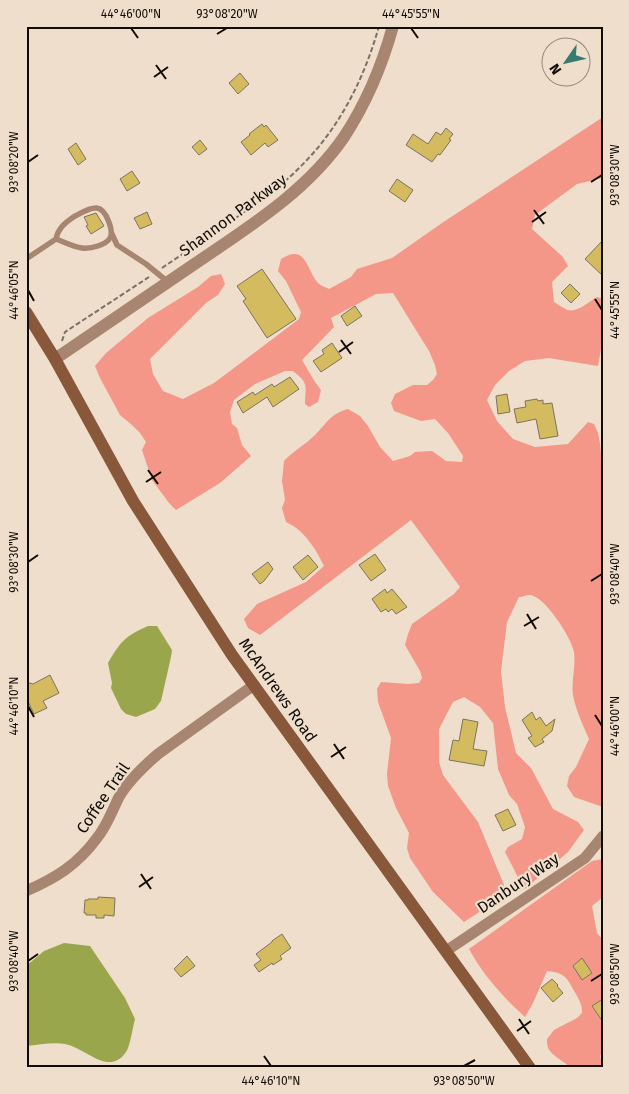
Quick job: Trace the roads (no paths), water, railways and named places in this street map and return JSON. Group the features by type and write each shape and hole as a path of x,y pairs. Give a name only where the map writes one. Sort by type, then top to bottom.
{"main road":[{"name":"McAndrews Road","path":"26,312 55,359 133,501 232,655 530,1068"}],"street":[{"name":"Shannon Parkway","path":"55,359 267,215 313,176 344,137 366,99 384,59 393,26"},
{"name":"Coffee Trail","path":"26,891 57,876 79,859 98,838 120,796 144,766 254,686"},
{"name":"Danbury Way","path":"446,951 585,858 603,836"}],"lane":[{"path":"56,240 57,233 66,223 83,212 97,208 106,214 117,244 168,282"},
{"path":"26,259 56,240 82,248 91,248 102,245 110,239 112,234"}]}
